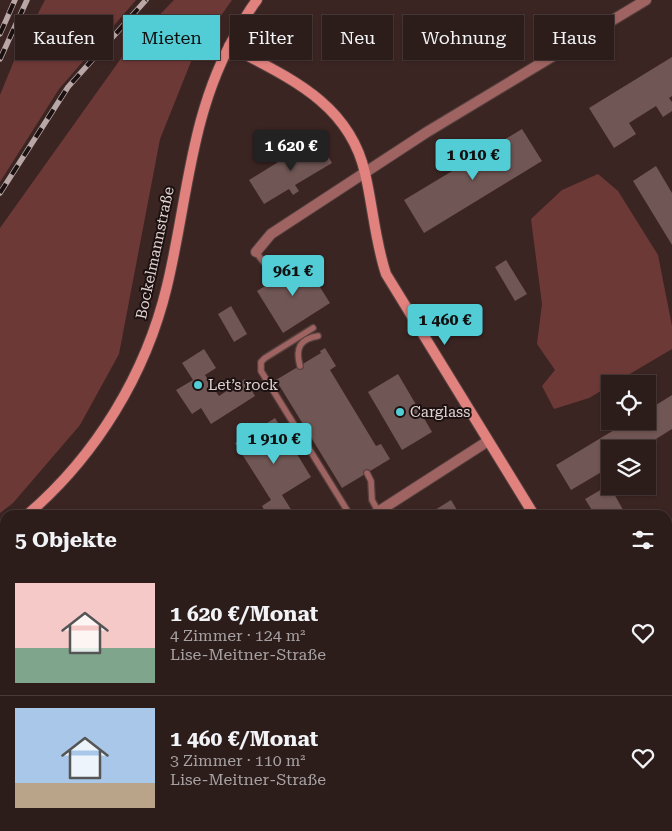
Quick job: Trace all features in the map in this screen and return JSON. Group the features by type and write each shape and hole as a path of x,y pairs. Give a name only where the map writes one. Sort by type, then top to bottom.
{"main road":[{"name":"Bockelmannstraße","path":"32,510 70,473 100,434 132,384 153,334 167,287 192,153 210,89 229,46 257,0"},
{"path":"229,46 323,101 337,115 350,134 365,172 379,252 386,274 531,510"}],"street":[{"path":"256,252 271,234 365,172 427,132 646,0"},
{"path":"381,510 488,441"}],"lane":[{"path":"256,252 276,279"},
{"path":"313,328 265,358 261,362 261,371 347,510"},
{"path":"300,366 297,354 302,343 310,337 318,336"},
{"path":"367,473 375,510"}],"shaded area":[{"path":"45,0 136,0 113,27 113,15 37,15"},
{"path":"174,0 232,0 220,17 220,15 159,15"},
{"path":"123,56 123,60 192,60 160,139 119,354 80,425 13,503 4,510 0,510 0,228"},
{"path":"15,58 15,60 84,60 59,89 0,182 0,95"},
{"path":"598,174 618,191 658,255 672,326 672,349 628,375 601,375 601,391 589,398 554,409 542,386 555,370 537,344 542,304 531,219 562,190"}],"building":[{"path":"672,57 672,96 669,98 672,102 672,111 663,117 656,106 629,123 636,134 614,148 589,108"},
{"path":"522,129 542,161 424,233 404,200"},
{"path":"317,138 332,163 295,185 299,191 293,195 289,189 264,204 249,180"},
{"path":"656,166 672,193 672,245 633,181"},
{"path":"506,260 527,294 515,301 495,267"},
{"path":"304,262 330,303 283,333 257,291"},
{"path":"231,306 247,334 234,342 218,314"},
{"path":"325,348 336,366 330,370 376,446 381,444 390,459 342,488 276,380 321,353 320,351"},
{"name":"Let’s rock","path":"204,349 216,368 205,375 219,396 245,379 255,396 211,424 201,408 192,414 176,390 193,380 182,363"},
{"name":"Carglass","path":"398,374 432,432 402,450 368,392"},
{"path":"672,395 672,429 654,440 601,440 601,472 571,490 556,465 614,430 656,430 656,405"},
{"path":"275,418 311,477 282,495 291,510 264,510 262,506 271,500 235,443"},
{"path":"601,490 601,495 615,495 623,510 592,510 585,499"},
{"path":"451,500 457,510 435,510"}],"railway":[{"path":"0,34 15,0"},
{"path":"0,59 27,0"},
{"path":"0,193 68,87 146,0"}],"place":[{"name":"Let’s rock","path":"198,385"},
{"name":"Carglass","path":"400,412"}]}
